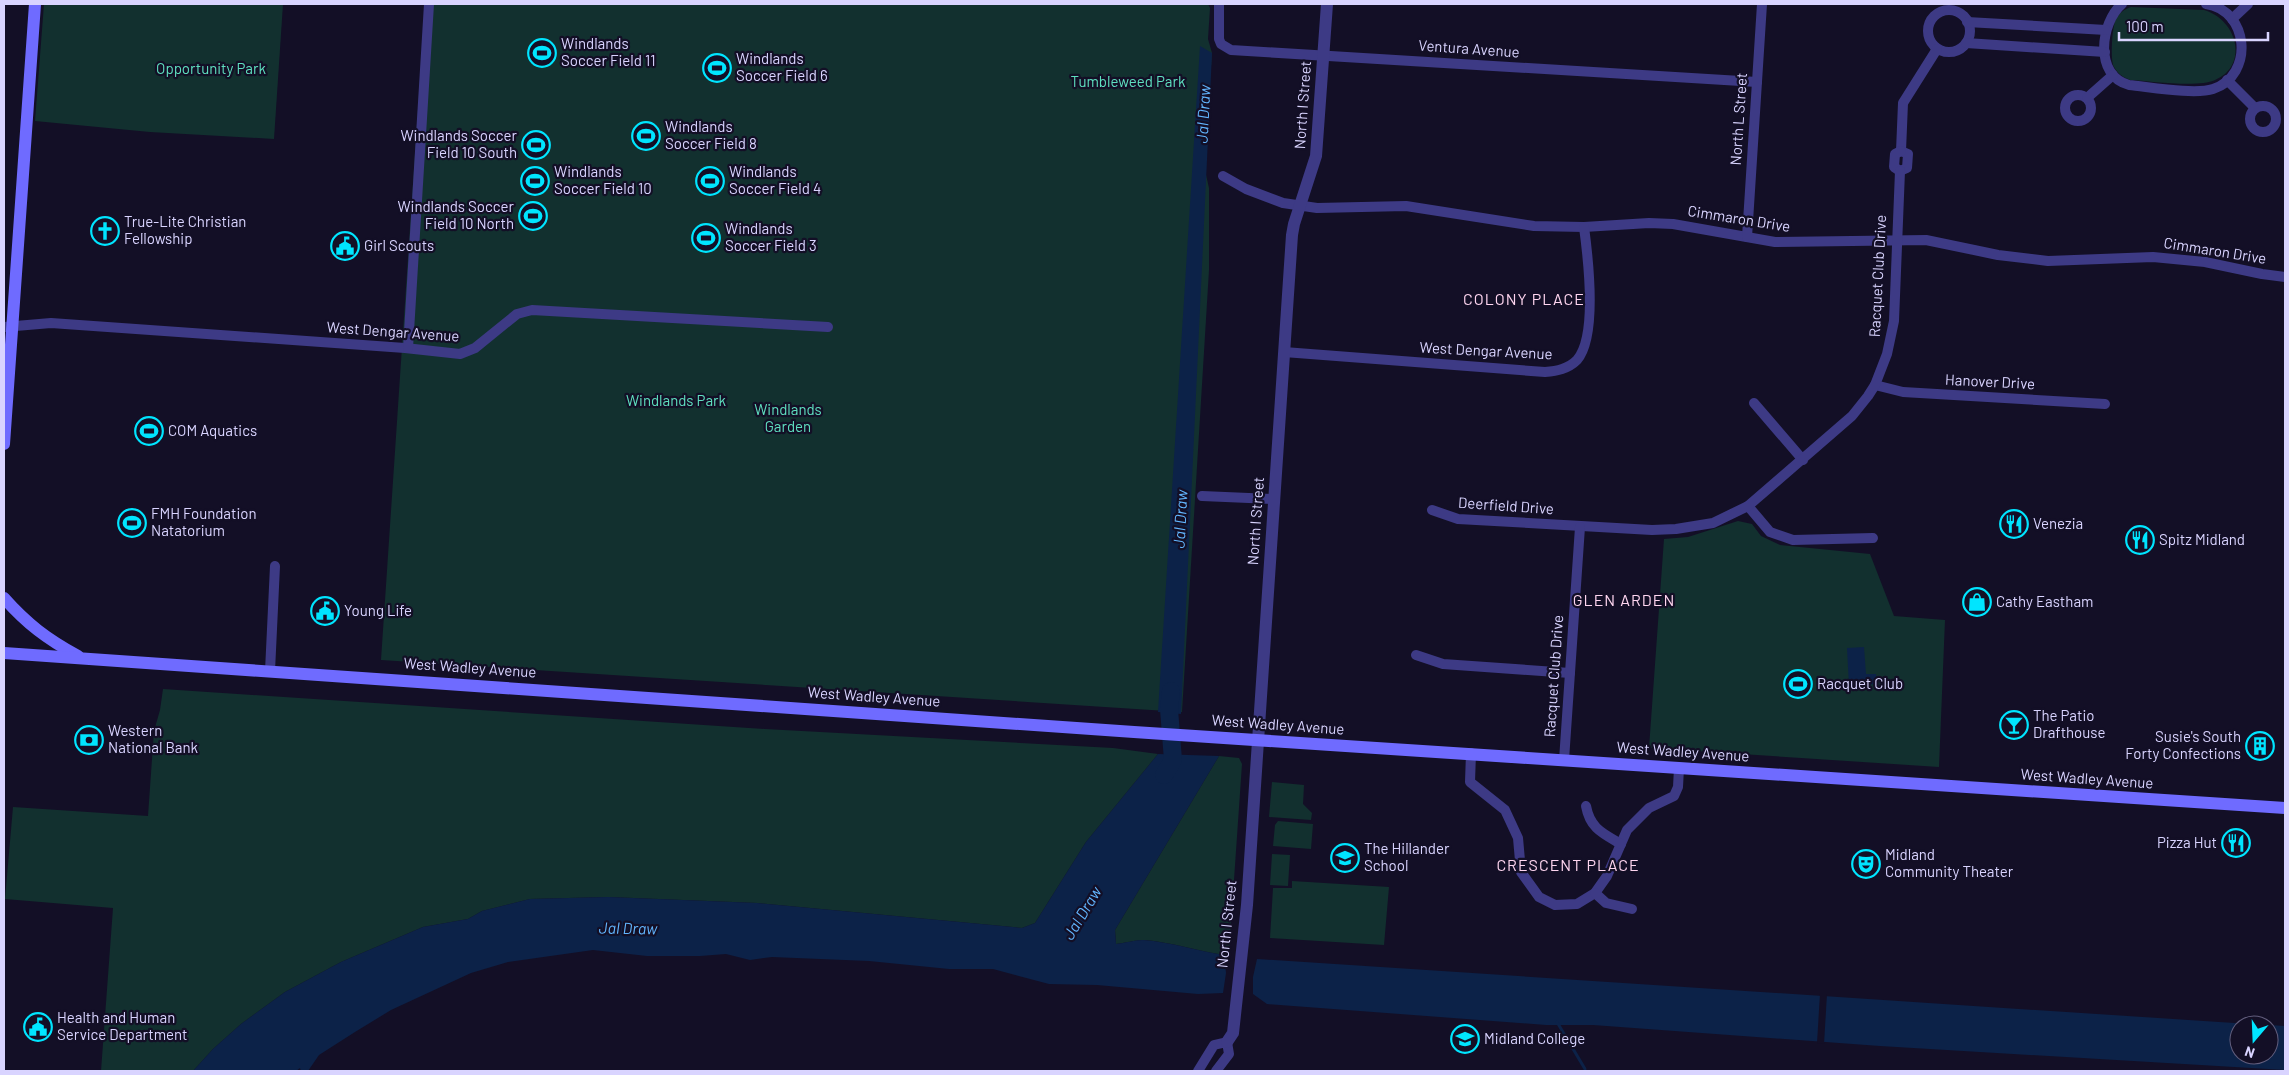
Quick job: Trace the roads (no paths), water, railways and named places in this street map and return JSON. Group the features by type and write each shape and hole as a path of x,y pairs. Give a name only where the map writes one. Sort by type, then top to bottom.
{"main road":[{"path":"4,444 8,326 35,4"},
{"path":"4,598 23,620 47,638 82,658"},
{"name":"West Wadley Avenue","path":"4,653 270,670 1134,732 2285,808"}],"street":[{"path":"408,348 429,4"},
{"name":"Ventura Avenue","path":"1219,4 1217,33 1221,44 1225,48 1757,82"},
{"name":"North I Street","path":"1227,1042 1233,1033 1246,905 1292,235 1316,156 1327,4"},
{"name":"North L Street","path":"1747,237 1762,4"},
{"path":"2118,5 2108,20 2106,30 2106,64 2113,75 2122,83 2129,85 2197,90 2215,88 2228,80 2238,65 2242,52 2241,37 2227,12 2206,4"},
{"path":"2232,19 2248,4"},
{"path":"1940,8 1959,14 1967,22 1969,32 1966,43 1961,48 1950,52 1938,49 1930,39 1928,27 1940,8"},
{"path":"1967,22 2106,30"},
{"path":"1966,43 2105,52"},
{"name":"Racquet Club Drive","path":"1564,760 1580,526 1652,530 1689,528 1713,523 1748,506 1803,460 1852,416 1875,386 1888,354 1894,321 1900,171 1894,167 1895,154 1901,150 1903,104 1938,49"},
{"path":"2087,98 2113,75"},
{"path":"2228,80 2256,108"},
{"name":"Cimmaron Drive","path":"1223,176 1262,196 1300,206 1324,208 1406,206 1516,224 1584,227 1649,223 1673,224 1776,242 1797,243 1896,239 1933,241 1998,255 2048,261 2153,256 2176,258 2285,277"},
{"name":"West Dengar Avenue","path":"1284,352 1545,372 1565,368 1578,358 1582,350 1586,331 1590,275 1584,227"},
{"name":"West Dengar Avenue","path":"8,326 51,323 408,348 460,354 475,348 517,314 532,310 828,327"},
{"name":"Hanover Drive","path":"1875,386 1903,392 2105,404"},
{"path":"1754,403 1803,460"},
{"path":"1202,496 1274,499"},
{"path":"1748,506 1770,532 1792,540 1873,538"},
{"name":"Deerfield Drive","path":"1432,510 1458,519 1580,526"},
{"path":"270,670 275,566"},
{"path":"1416,656 1443,664 1570,673"},
{"path":"1471,754 1470,782 1505,810 1518,838 1521,872 1540,897 1555,905 1577,904 1595,893 1607,876 1627,830 1649,808 1674,796 1678,787 1680,768"},
{"path":"1586,806 1589,820 1602,833 1621,844"},
{"path":"1595,893 1606,903 1632,909"},
{"path":"1198,1071 1214,1045 1227,1042 1229,1054 1216,1071"}],"water":[{"path":"1200,46 1212,53 1181,714 1158,712"},
{"path":"1864,647 1866,674 1876,674 1877,684 1849,686 1847,648"},
{"path":"1158,754 1219,756 1115,930 1116,944 1140,940 1153,941 1224,955 1226,973 1223,993 1198,994 1097,985 1049,984 993,969 949,969 869,961 772,957 750,960 726,954 647,956 593,950 508,962 471,973 391,1010 319,1055 308,1071 301,1071 300,1068 296,1071 193,1071 213,1049 241,1024 285,992 341,962 423,927 468,919 482,911 530,899 608,897 757,903 1022,928 1035,923 1086,842"},
{"path":"1257,959 2229,1023 2229,1065 2279,1065 2279,1026 2285,1026 2285,1070 1880,1046 1593,1025 1546,1025 1267,1004 1253,994 1253,977"}],"waterway":[{"name":"Jal Draw","path":"1164,775 1173,760 1169,709 1171,691"},
{"path":"1557,1022 1585,1069"}],"place":[{"name":"Windlands Soccer Field 11","path":"542,53"},
{"name":"Windlands Soccer Field 6","path":"717,68"},
{"name":"Windlands Soccer Field 8","path":"646,136"},
{"name":"Windlands Soccer Field 10 South","path":"536,145"},
{"name":"Windlands Soccer Field 10","path":"535,181"},
{"name":"Windlands Soccer Field 4","path":"710,181"},
{"name":"Windlands Soccer Field 10 North","path":"533,216"},
{"name":"True-Lite Christian Fellowship","path":"105,231"},
{"name":"Windlands Soccer Field 3","path":"706,238"},
{"name":"Girl Scouts","path":"345,246"},
{"name":"COM Aquatics","path":"149,431"},
{"name":"FMH Foundation Natatorium","path":"132,523"},
{"name":"Venezia","path":"2014,524"},
{"name":"Spitz Midland","path":"2140,540"},
{"name":"Cathy Eastham","path":"1977,602"},
{"name":"Young Life","path":"325,611"},
{"name":"Racquet Club","path":"1798,684"},
{"name":"The Patio Drafthouse","path":"2014,725"},
{"name":"Western National Bank","path":"89,740"},
{"name":"Susie's South Forty Confections","path":"2260,746"},
{"name":"Pizza Hut","path":"2236,843"},
{"name":"The Hillander School","path":"1345,858"},
{"name":"Midland Community Theater","path":"1866,864"},
{"name":"Health and Human Service Department","path":"38,1027"},
{"name":"Midland College","path":"1465,1039"}],"district":[{"name":"COLONY PLACE","path":"1524,299"},
{"name":"GLEN ARDEN","path":"1624,600"},
{"name":"CRESCENT PLACE","path":"1568,865"}],"park label":[{"name":"Opportunity Park","path":"211,69"},
{"name":"Tumbleweed Park","path":"1128,82"},
{"name":"Windlands Park","path":"676,401"},
{"name":"Windlands Garden","path":"788,418"}]}
